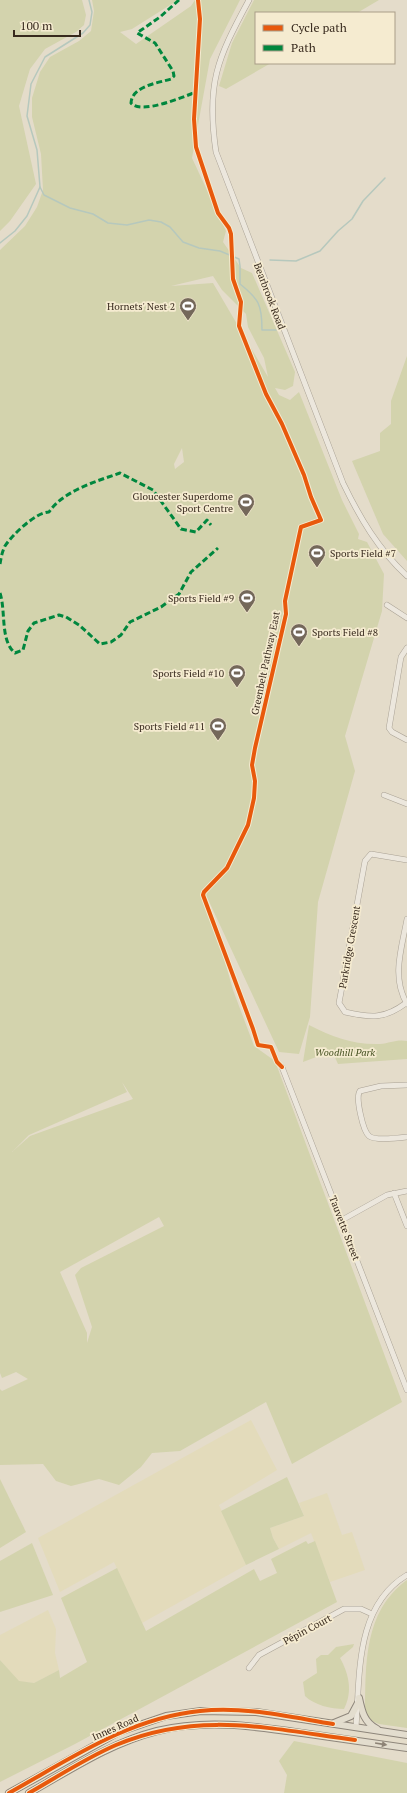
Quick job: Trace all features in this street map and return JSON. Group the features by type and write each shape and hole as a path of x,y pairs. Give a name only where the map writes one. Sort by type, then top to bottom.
{"main road":[{"path":"333,1724 351,1716 358,1700"},
{"path":"358,1700 364,1718 368,1724 384,1731"},
{"name":"Innes Road","path":"9,1793 119,1732 166,1716 201,1711 256,1712 407,1735"},
{"name":"Innes Road","path":"29,1793 111,1747 157,1732 206,1724 258,1727 407,1748"},
{"path":"355,1740 356,1727"},
{"path":"79,1754 83,1762"}],"street":[{"name":"Bearbrook Road","path":"249,0 226,43 212,91 212,112 216,152 343,483 355,509 373,539 393,563 407,576"},
{"path":"388,605 407,618"},
{"path":"407,648 401,656 389,728 392,732 407,740"},
{"path":"384,795 407,804"},
{"name":"Parkridge Crescent","path":"407,860 371,854 365,861 339,1003 345,1012 371,1017 385,1016 407,1003"},
{"path":"407,918 397,975 399,986 407,1003"},
{"name":"Tauvette Street","path":"282,1067 407,1390"},
{"path":"407,1085 370,1088 360,1091 357,1097 366,1130 370,1136 376,1138 407,1137"},
{"path":"342,1220 387,1195 407,1191"},
{"path":"394,1193 407,1226"},
{"path":"356,1727 365,1635 372,1614 387,1593 407,1575"},
{"name":"Pépin Court","path":"249,1668 259,1655 344,1609 361,1609 372,1614"}],"shaded area":[{"path":"251,1420 277,1470 219,1505 246,1565 142,1623 114,1562 60,1592 38,1538"},
{"path":"327,1493 342,1535 352,1532 365,1570 330,1582 311,1533 279,1549 270,1528 304,1516 299,1503"},
{"path":"48,1610 56,1629 55,1653 59,1670 34,1683 19,1682 0,1660 0,1635"}],"green space":[{"path":"0,0 82,0 86,15 84,25 76,32 45,49 30,69 19,106 36,184 10,221 0,231"},
{"path":"92,0 178,0 132,29 120,32 136,44 191,6 195,0 240,0 210,59 192,158 226,231 223,242 241,268 252,273 295,372 293,386 285,390 275,388 279,395 290,400 299,392 342,500 359,534 358,539 367,542 384,574 382,611 345,736 355,771 318,902 310,1017 299,1054 279,1052 206,895 233,990 254,1046 275,1061 402,1402 292,1464 266,1402 180,1451 152,1453 141,1467 119,1485 99,1479 71,1486 56,1481 43,1464 0,1465 0,1389 2,1391 28,1379 16,1372 2,1378 0,1373 0,250 25,226 37,207 43,190 41,154 32,117 32,98 40,72 50,57 79,41 91,31 94,11","holes":["213,276 222,290 246,314 248,327 264,358 268,377 213,283 171,286","182,448 184,462 175,469 174,464","122,1082 133,1099 30,1136 12,1152 29,1135 127,1092","159,1217 164,1226 81,1268 75,1275 92,1327 87,1343 87,1333 60,1272"]},
{"path":"254,0 379,0 359,12 255,12 255,64 269,64 226,89 219,86 232,43"},
{"path":"407,356 407,561 383,534 352,461 380,451 380,433 391,424 391,401"},
{"name":"Woodhill Park","path":"309,1025 335,1037 352,1042 380,1044 407,1041 407,1059 338,1064 332,1051 303,1062"},
{"path":"287,1477 304,1516 270,1528 279,1549 246,1565 221,1511"},
{"path":"0,1479 26,1532 0,1548"},
{"path":"306,1541 308,1544 315,1541 337,1602 75,1744 0,1782 0,1660 19,1681 34,1683 59,1670 60,1678 87,1662 61,1598 117,1568 146,1631 254,1569 260,1581 277,1573 271,1559"},
{"path":"32,1543 53,1595 0,1612 0,1561"},
{"path":"407,1580 407,1728 379,1724 369,1720 365,1713 367,1658 375,1623 382,1608 393,1593"},
{"path":"354,1644 353,1647 340,1658 346,1670 349,1683 347,1703 344,1709 323,1706 313,1702 305,1696 303,1682 317,1673 316,1659 321,1655 328,1655 336,1647"},
{"path":"294,1741 407,1763 407,1793 284,1793 287,1775 279,1761"}],"waterway":[{"path":"0,243 15,231 27,216 40,187 37,150 27,116 31,84 45,57 83,33 90,25 92,12 89,0"},
{"path":"270,260 296,261 320,251 338,231 352,219 363,201 385,178"},
{"path":"40,187 44,195 70,208 93,214 108,223 127,225 149,220 161,222 170,227 183,242 199,248 220,251 239,259 240,284 258,303 261,314 262,330 276,330"}],"marked path":[{"path":"179,0 160,17 137,33 155,43 173,71 174,76 171,79 146,86 141,89 132,97 131,103 136,106 153,106 196,92"},
{"path":"0,564 5,546 13,536 31,520 49,512 63,498 81,488 120,473 153,490 181,529 196,532 207,520 211,525"},
{"path":"0,593 5,633 10,648 15,653 23,650 28,631 34,623 59,615 66,617 79,625 100,644 111,642 121,635 130,622 161,607 179,594 191,572 218,548"}],"cycle path":[{"name":"Greenbelt Pathway East","path":"198,0 200,19 194,119 196,147 218,213 229,228 231,234 233,279 241,302 239,326 266,394 282,424 304,475 311,497 321,520 301,527 285,601 286,614 255,748 252,765 255,781 254,798 248,825 227,868 204,892 203,895 258,1045 271,1047 277,1062 282,1067"},
{"path":"9,1793 78,1754 124,1731 174,1715 200,1711 233,1710 267,1713 333,1724"},
{"path":"29,1793 116,1745 146,1734 176,1728 206,1725 235,1725 294,1731 355,1740"}],"place":[{"name":"Hornets' Nest 2","path":"188,321"},
{"name":"Gloucester Superdome Sport Centre","path":"246,517"},
{"name":"Sports Field #7","path":"317,568"},
{"name":"Sports Field #9","path":"247,613"},
{"name":"Sports Field #8","path":"299,647"},
{"name":"Sports Field #10","path":"237,688"},
{"name":"Sports Field #11","path":"218,741"}]}
